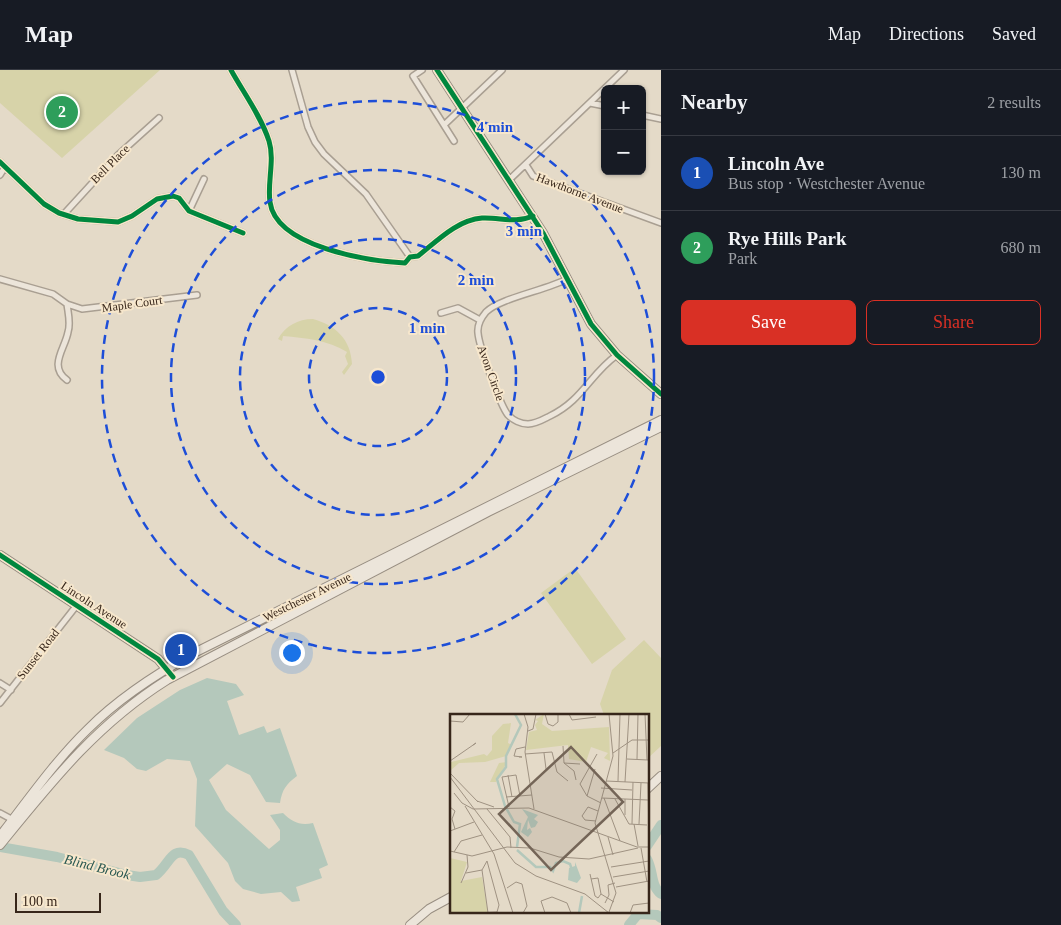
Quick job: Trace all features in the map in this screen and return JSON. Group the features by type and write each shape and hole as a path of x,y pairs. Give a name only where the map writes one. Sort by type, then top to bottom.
{"main road":[{"path":"437,70 532,216 591,324 617,355 661,394"},
{"name":"Westchester Avenue","path":"2,840 64,755 89,728 120,700 166,669 661,420"},
{"name":"Westchester Avenue","path":"16,821 86,743 131,704 173,677 488,512 661,427"},
{"name":"Lincoln Avenue","path":"0,555 158,659 173,677"},
{"path":"648,788 661,776"},
{"path":"410,925 429,909 450,898"}],"street":[{"path":"231,70 270,143 270,204 275,217 284,227 299,238 325,248 405,264 410,258 418,256 461,223 484,218 515,221 532,216"},
{"path":"292,70 308,127 315,142 331,161 366,194 410,258"},
{"path":"422,70 413,76 454,141"},
{"path":"444,125 502,70"},
{"path":"526,165 624,70"},
{"path":"590,103 601,105"},
{"path":"646,115 661,119"},
{"name":"Bell Place","path":"64,214 118,155 159,118"},
{"path":"0,162 44,204 78,219 118,222 132,216 165,196 179,198 189,211 243,233"},
{"name":"Hawthorne Avenue","path":"509,180 526,165 533,176 661,223"},
{"path":"0,174 5,167"},
{"path":"189,211 204,179"},
{"name":"Maple Court","path":"0,279 53,294 67,304 82,309 197,295"},
{"path":"441,313 458,308 480,320 487,310 567,279"},
{"path":"67,304 68,333 57,362 58,370 67,380"},
{"name":"Avon Circle","path":"480,320 478,333 481,349 501,402 508,415 521,423 536,422 572,404 617,355"},
{"name":"Sunset Road","path":"0,703 77,605"},
{"path":"0,683 11,690"},
{"path":"0,813 16,821"}],"shaded area":[{"path":"0,70 160,70 62,158 0,103"},
{"path":"313,319 335,329 349,347 352,364 344,375 342,372 348,364 345,356 347,352 340,348 308,339 283,336 282,341 278,339 284,330 292,324 302,320"},
{"path":"575,568 626,639 592,664 541,593"},
{"path":"644,640 661,658 661,746 648,758 648,714 604,714 600,704 612,670"},
{"path":"207,678 236,684 244,695 227,701 239,735 264,726 267,733 280,728 297,776 285,788 280,803 266,802 250,775 227,764 209,780 226,810 269,849 280,840 280,830 270,815 283,813 296,822 304,824 313,823 328,865 319,869 322,878 296,887 300,901 292,902 281,892 261,894 243,889 235,881 228,863 195,826 197,779 190,761 167,759 146,771 137,769 124,758 104,750 137,718 180,690"}],"waterway":[{"name":"Blind Brook","path":"648,844 661,825"},
{"name":"Blind Brook","path":"0,847 57,857 140,877 156,875 174,854 183,853 189,855 223,911 236,925"},
{"name":"Blind Brook","path":"648,862 655,887 661,894"},
{"name":"Blind Brook","path":"629,925 638,914 657,915 661,918"}],"cycle path":[{"path":"231,70 257,113 269,141 271,148 270,202 276,217 288,230 306,241 348,255 405,263 410,257 418,256 448,232 464,223 482,218 520,220 533,216"},
{"path":"437,70 543,233 591,324 617,355 661,394"},
{"path":"0,162 44,204 59,213 78,219 118,222 132,216 157,199 173,196 179,198 189,211 243,233"},
{"path":"0,555 158,659 173,677"}],"place":[{"name":"Rye Hills Park","path":"62,112"},
{"name":"Lincoln Ave","path":"181,650"}]}
